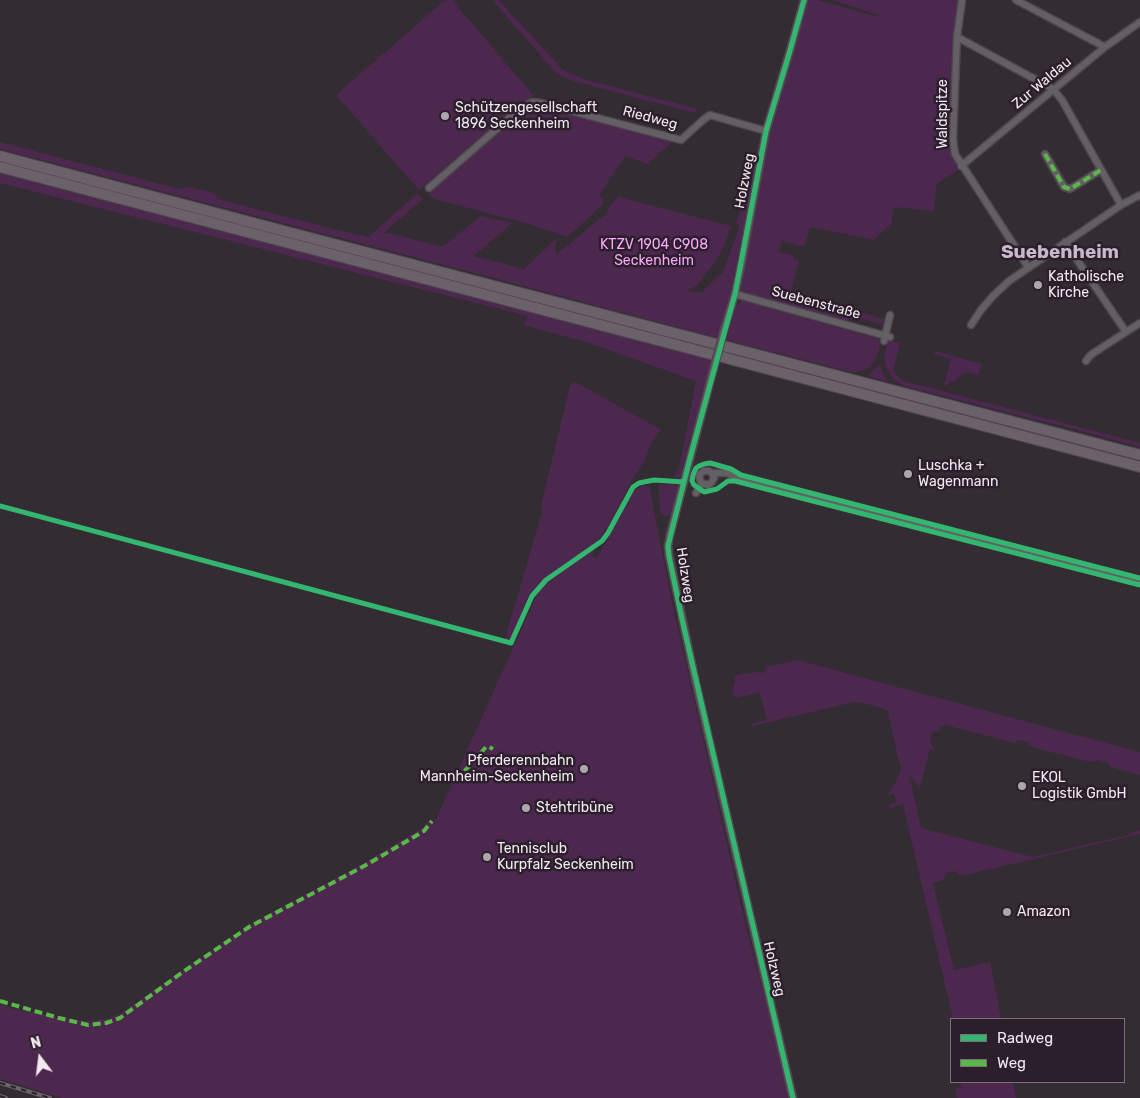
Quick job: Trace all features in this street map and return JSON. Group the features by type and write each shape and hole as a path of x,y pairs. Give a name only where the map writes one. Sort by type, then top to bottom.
{"highway":[{"path":"0,156 1140,455"},
{"path":"0,167 1140,467"}],"street":[{"name":"Holzweg","path":"793,1098 717,774 682,619 668,546 735,294 766,131 804,0"},
{"name":"Waldspitze","path":"962,0 957,37 953,145 955,154 1028,267"},
{"path":"1016,0 1105,46"},
{"name":"Zur Waldau","path":"961,166 1105,46 1140,22"},
{"path":"957,37 1053,89 1062,100 1121,205"},
{"name":"Riedweg","path":"429,188 516,112 532,102 681,140 710,115 766,131"},
{"path":"1045,154 1064,187 1070,189 1101,170"},
{"path":"971,325 993,296 1010,280 1121,205 1140,195"},
{"path":"1065,242 1126,332"},
{"name":"Suebenstraße","path":"735,294 886,338 890,315"},
{"path":"1086,361 1092,354 1140,322"},
{"path":"699,476 704,470 708,470 713,476"},
{"path":"686,473 699,476"},
{"path":"713,476 724,473 1140,582"},
{"path":"699,476 702,484"},
{"path":"702,484 710,484 713,476"},
{"path":"696,493 702,484"}],"green space":[{"path":"445,0 452,0 533,95 523,103 521,101 419,190 336,95"},
{"path":"492,0 499,0 563,70 583,79 698,109 695,113 573,81 557,74"},
{"path":"805,0 818,0 878,17 878,15 832,0 962,0 953,36 950,139 952,156 959,169 936,185 934,211 894,207 891,224 874,240 810,227 804,247 782,241 779,252 794,256 794,260 799,261 789,299 851,315 853,310 884,319 882,324 850,316 848,321 739,291 742,264 768,131"},
{"path":"545,106 674,140 648,164 625,156 599,195 604,203 568,236 430,196 430,190 466,159 470,159 477,149 520,113 530,107"},
{"name":"KTZV 1904 C908 Seckenheim","path":"0,142 179,189 189,187 214,193 218,199 368,237 417,194 423,199 387,230 385,234 390,233 442,247 481,216 512,223 474,256 524,269 557,238 555,248 557,254 607,213 608,207 619,197 731,226 724,247 716,261 697,285 688,291 702,292 723,272 740,226 736,223 760,147 721,339 0,149"},
{"path":"0,160 759,360 760,361 0,162"},
{"path":"0,173 594,329 713,358 680,478 673,478 679,468 696,381 586,342 523,325 528,316 0,183"},
{"path":"742,301 878,339 880,344 878,353 870,367 862,371 852,372 726,340 733,310"},
{"path":"888,341 900,343 894,368 896,375 904,381 1140,443 1140,447 904,386 893,379 886,367 884,357"},
{"path":"935,351 982,364 978,375 967,372 944,385 951,359 934,354"},
{"path":"880,364 882,371 888,382 867,376"},
{"path":"807,373 1134,458 1138,460 815,377"},
{"path":"574,381 661,430 650,445 646,458 599,540 541,582 530,593 510,641 505,639 542,512 541,505 570,386"},
{"path":"674,484 680,488 673,511 670,515 666,516 660,510 658,485"},
{"path":"641,486 649,486 674,612 746,927 791,1098 62,1098 0,1079 0,1004 14,1009 70,1019 90,1021 110,1018 121,1013 254,922 364,863 422,828 429,821 433,824 540,588 594,549 592,557 597,558 633,492"},
{"path":"797,660 1140,752 1140,775 1110,767 1108,763 1098,760 1090,762 1029,746 1028,742 1018,740 1015,743 945,725 941,726 939,731 932,733 930,743 935,748 934,750 930,749 920,788 909,775 921,828 1033,857 1132,834 1132,832 1140,830 1140,834 961,876 956,871 946,873 944,880 933,883 954,970 990,962 1001,1018 953,1018 903,804 890,808 889,805 897,802 894,793 888,795 901,770 888,712 882,708 854,702 752,726 751,724 767,720 760,693 736,698 732,692 735,681 733,676 745,673 764,673 766,667"},
{"path":"960,1083 1013,1083 1016,1098 957,1098 955,1089 962,1087"}],"railway":[{"path":"0,1083 50,1098"},
{"path":"0,1096 6,1098"}],"marked path":[{"path":"1045,154 1064,187 1070,189 1101,170"},
{"path":"465,781 462,778 462,774 486,747 493,749"},
{"path":"0,1001 88,1025 106,1023 120,1018 249,927 366,865 424,831 432,821"}],"cycle path":[{"path":"793,1098 682,619 668,546 735,294 766,131 804,0"},
{"path":"1140,578 741,475 731,469 710,463 696,468 693,475 692,481 694,485 704,492 717,489 728,481 735,481 1140,585"},
{"path":"0,506 511,643 532,596 546,580 602,541 633,487 639,483 654,480 684,482"}],"place":[{"name":"Schützengesellschaft 1896 Seckenheim","path":"445,116"},
{"name":"Katholische Kirche","path":"1038,285"},
{"name":"Luschka + Wagenmann","path":"908,474"},
{"name":"Pferderennbahn Mannheim-Seckenheim","path":"584,769"},
{"name":"EKOL Logistik GmbH","path":"1022,786"},
{"name":"Stehtribüne","path":"526,808"},
{"name":"Tennisclub Kurpfalz Seckenheim","path":"487,857"},
{"name":"Amazon","path":"1007,912"}],"district":[{"name":"Suebenheim","path":"1060,253"}]}
